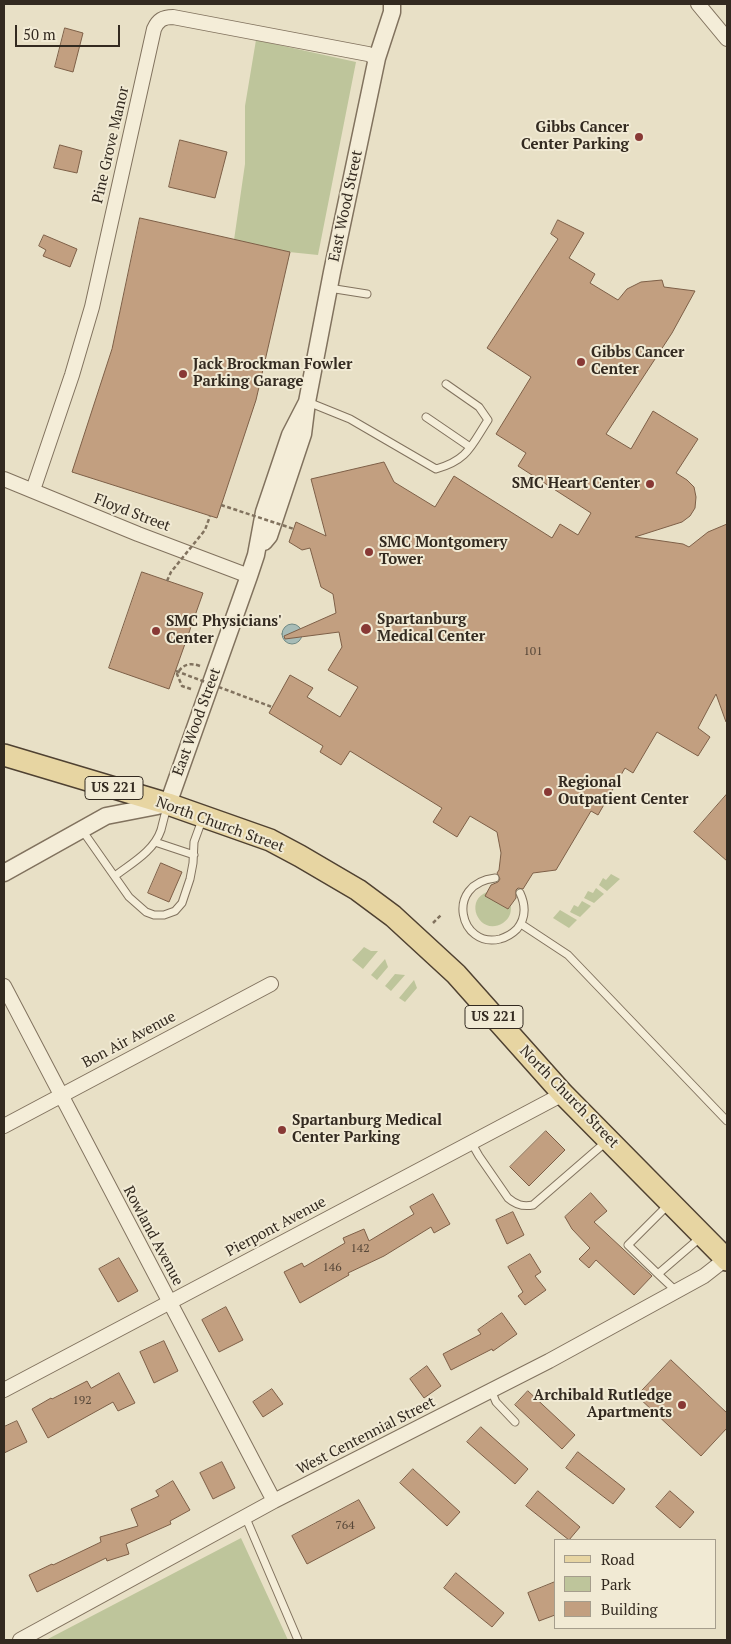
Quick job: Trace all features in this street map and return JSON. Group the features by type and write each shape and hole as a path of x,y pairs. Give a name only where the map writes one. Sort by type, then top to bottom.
{"main road":[{"name":"North Church Street","path":"4,755 168,804 276,843 358,890 393,916 456,974 563,1094 727,1259"}],"street":[{"path":"698,4 720,28 727,39"},
{"name":"East Wood Street","path":"168,804 256,555 264,512 290,435 307,402 376,58 393,6"},
{"name":"Pine Grove Manor","path":"33,490 83,341 154,28 158,21 164,17 173,17 368,54 376,58"},
{"name":"Floyd Street","path":"4,479 138,534 249,576"},
{"path":"4,873 112,815 168,804"},
{"name":"Bon Air Avenue","path":"4,1126 271,984"},
{"name":"Rowland Avenue","path":"4,986 274,1501"},
{"name":"Pierpont Avenue","path":"4,1390 563,1094"},
{"name":"West Centennial Street","path":"20,1640 245,1516 549,1361 704,1276 727,1259"}],"lane":[{"path":"329,288 367,294"},
{"path":"307,402 350,419 436,469 450,465 464,456 488,420 479,407 446,384"},
{"path":"426,418 470,447"},
{"path":"115,876 146,853 155,842 161,831 168,804"},
{"path":"82,830 129,897 146,912 154,915 164,915 179,908 190,879 194,842 203,816"},
{"path":"155,842 194,855"},
{"path":"495,878 485,879 476,884 469,890 464,899 462,909 464,920 469,928 481,937 496,940 506,938 514,932 521,924 524,908 520,893"},
{"path":"521,924 568,955 727,1120"},
{"path":"471,1142 508,1198 521,1206 529,1206 533,1205 609,1139"},
{"path":"670,1202 628,1245 676,1291"},
{"path":"658,1274 703,1235"},
{"path":"491,1390 496,1402 515,1422"},
{"path":"245,1516 298,1640"}],"path":[{"path":"221,505 294,529"},
{"path":"168,581 171,572 205,530 210,516"},
{"path":"191,689 182,686 177,674 181,668 190,663 200,666"},
{"path":"176,671 272,707"},
{"path":"433,923 442,914"}],"green space":[{"path":"256,40 356,62 318,255 289,252 234,240 245,164 245,106"},
{"path":"611,874 620,879 607,891 599,885 603,878 606,880"},
{"path":"596,888 604,894 594,903 584,898 588,891 593,893"},
{"path":"487,892 486,896 508,909 511,906 507,919 495,926 482,922 477,916 475,909 480,896"},
{"path":"582,901 591,906 580,917 570,912 574,905 578,907"},
{"path":"560,910 577,920 569,928 553,918"},
{"path":"364,947 371,951 378,951 363,969 352,960"},
{"path":"385,959 388,967 377,980 371,975"},
{"path":"395,974 405,975 391,991 385,986"},
{"path":"414,980 417,988 405,1002 399,998"},
{"path":"241,1538 288,1640 46,1640"}],"water":[{"path":"292,624 299,627 302,634 299,641 292,644 285,641 282,634 285,627"}],"building":[{"path":"65,28 83,33 73,72 55,67"},
{"path":"180,140 227,152 215,198 169,187"},
{"path":"60,145 82,151 77,173 54,168"},
{"name":"Jack Brockman Fowler Parking Garage","path":"140,218 290,252 256,400 217,518 72,472 112,349"},
{"path":"558,220 584,233 569,258 595,274 590,283 618,300 627,289 641,282 662,280 664,287 695,291 672,333 606,434 631,449 653,411 698,439 676,473 694,487 696,497 695,508 690,516 682,522 635,537 683,544 689,547 708,532 727,524 727,722 716,694 698,728 710,737 698,756 657,732 633,773 625,768 598,815 591,811 556,870 533,873 523,889 518,888 516,890 516,898 508,909 485,896 491,885 500,879 497,873 501,853 497,832 470,816 457,837 433,822 442,808 350,751 341,765 320,752 323,746 269,713 290,675 313,688 307,697 340,717 358,687 328,670 342,647 339,632 285,639 284,636 336,613 333,594 321,587 310,548 302,550 289,542 296,522 326,536 311,479 384,462 394,482 435,507 454,476 552,538 560,524 578,535 591,513 518,466 526,453 496,434 531,377 487,348 558,239 551,234"},
{"path":"44,235 77,249 70,267 43,256 46,250 39,246"},
{"name":"SMC Physicians' Center","path":"142,572 203,593 169,689 109,668"},
{"path":"727,794 727,861 694,832"},
{"path":"161,863 182,872 169,902 148,893"},
{"path":"546,1131 565,1150 529,1186 510,1167"},
{"path":"591,1193 607,1211 594,1222 652,1276 634,1295 596,1260 589,1268 579,1259 590,1248 572,1229 565,1217"},
{"path":"433,1194 450,1224 434,1233 431,1227 384,1256 348,1273 349,1275 300,1303 284,1272 302,1263 304,1267 345,1243 343,1238 364,1229 369,1241 414,1214 410,1207"},
{"path":"513,1212 524,1235 507,1244 496,1220"},
{"path":"530,1254 541,1272 535,1276 546,1290 525,1305 518,1296 523,1292 508,1267"},
{"path":"119,1258 138,1291 118,1302 99,1269"},
{"path":"226,1307 243,1340 219,1352 202,1320"},
{"path":"502,1313 517,1334 493,1351 492,1349 451,1370 443,1354 481,1334 478,1330"},
{"path":"164,1341 178,1371 154,1383 140,1352"},
{"name":"Archibald Rutledge Apartments","path":"671,1360 727,1413 727,1428 701,1456 637,1396"},
{"path":"427,1366 441,1386 424,1398 410,1379"},
{"path":"119,1373 135,1403 118,1411 113,1402 48,1438 32,1409 87,1381 91,1388"},
{"path":"272,1389 283,1404 263,1417 253,1402"},
{"path":"528,1391 575,1435 562,1449 515,1405"},
{"path":"17,1421 27,1442 4,1453 4,1427"},
{"path":"481,1427 528,1469 515,1484 467,1442"},
{"path":"578,1452 625,1489 613,1504 566,1468"},
{"path":"222,1462 235,1488 213,1499 200,1473"},
{"path":"413,1469 460,1512 447,1526 400,1483"},
{"path":"173,1481 190,1510 170,1521 171,1524 126,1544 129,1554 107,1561 106,1558 37,1592 29,1575 101,1542 100,1537 138,1526 131,1509 159,1496 156,1491"},
{"path":"538,1491 580,1527 568,1539 526,1506"},
{"path":"670,1491 694,1512 680,1528 656,1507"},
{"path":"359,1500 375,1528 307,1564 292,1536"},
{"path":"456,1573 504,1613 492,1627 444,1588"},
{"path":"554,1582 554,1615 539,1621 528,1593"}],"place":[{"name":"Gibbs Cancer Center Parking","path":"639,137"},
{"name":"Gibbs Cancer Center","path":"581,362"},
{"name":"Jack Brockman Fowler Parking Garage","path":"183,374"},
{"name":"SMC Heart Center","path":"650,484"},
{"name":"SMC Montgomery Tower","path":"369,552"},
{"name":"Spartanburg Medical Center","path":"366,629"},
{"name":"SMC Physicians' Center","path":"156,631"},
{"name":"Regional Outpatient Center","path":"548,792"},
{"name":"Spartanburg Medical Center Parking","path":"282,1130"},
{"name":"Archibald Rutledge Apartments","path":"682,1405"}]}
